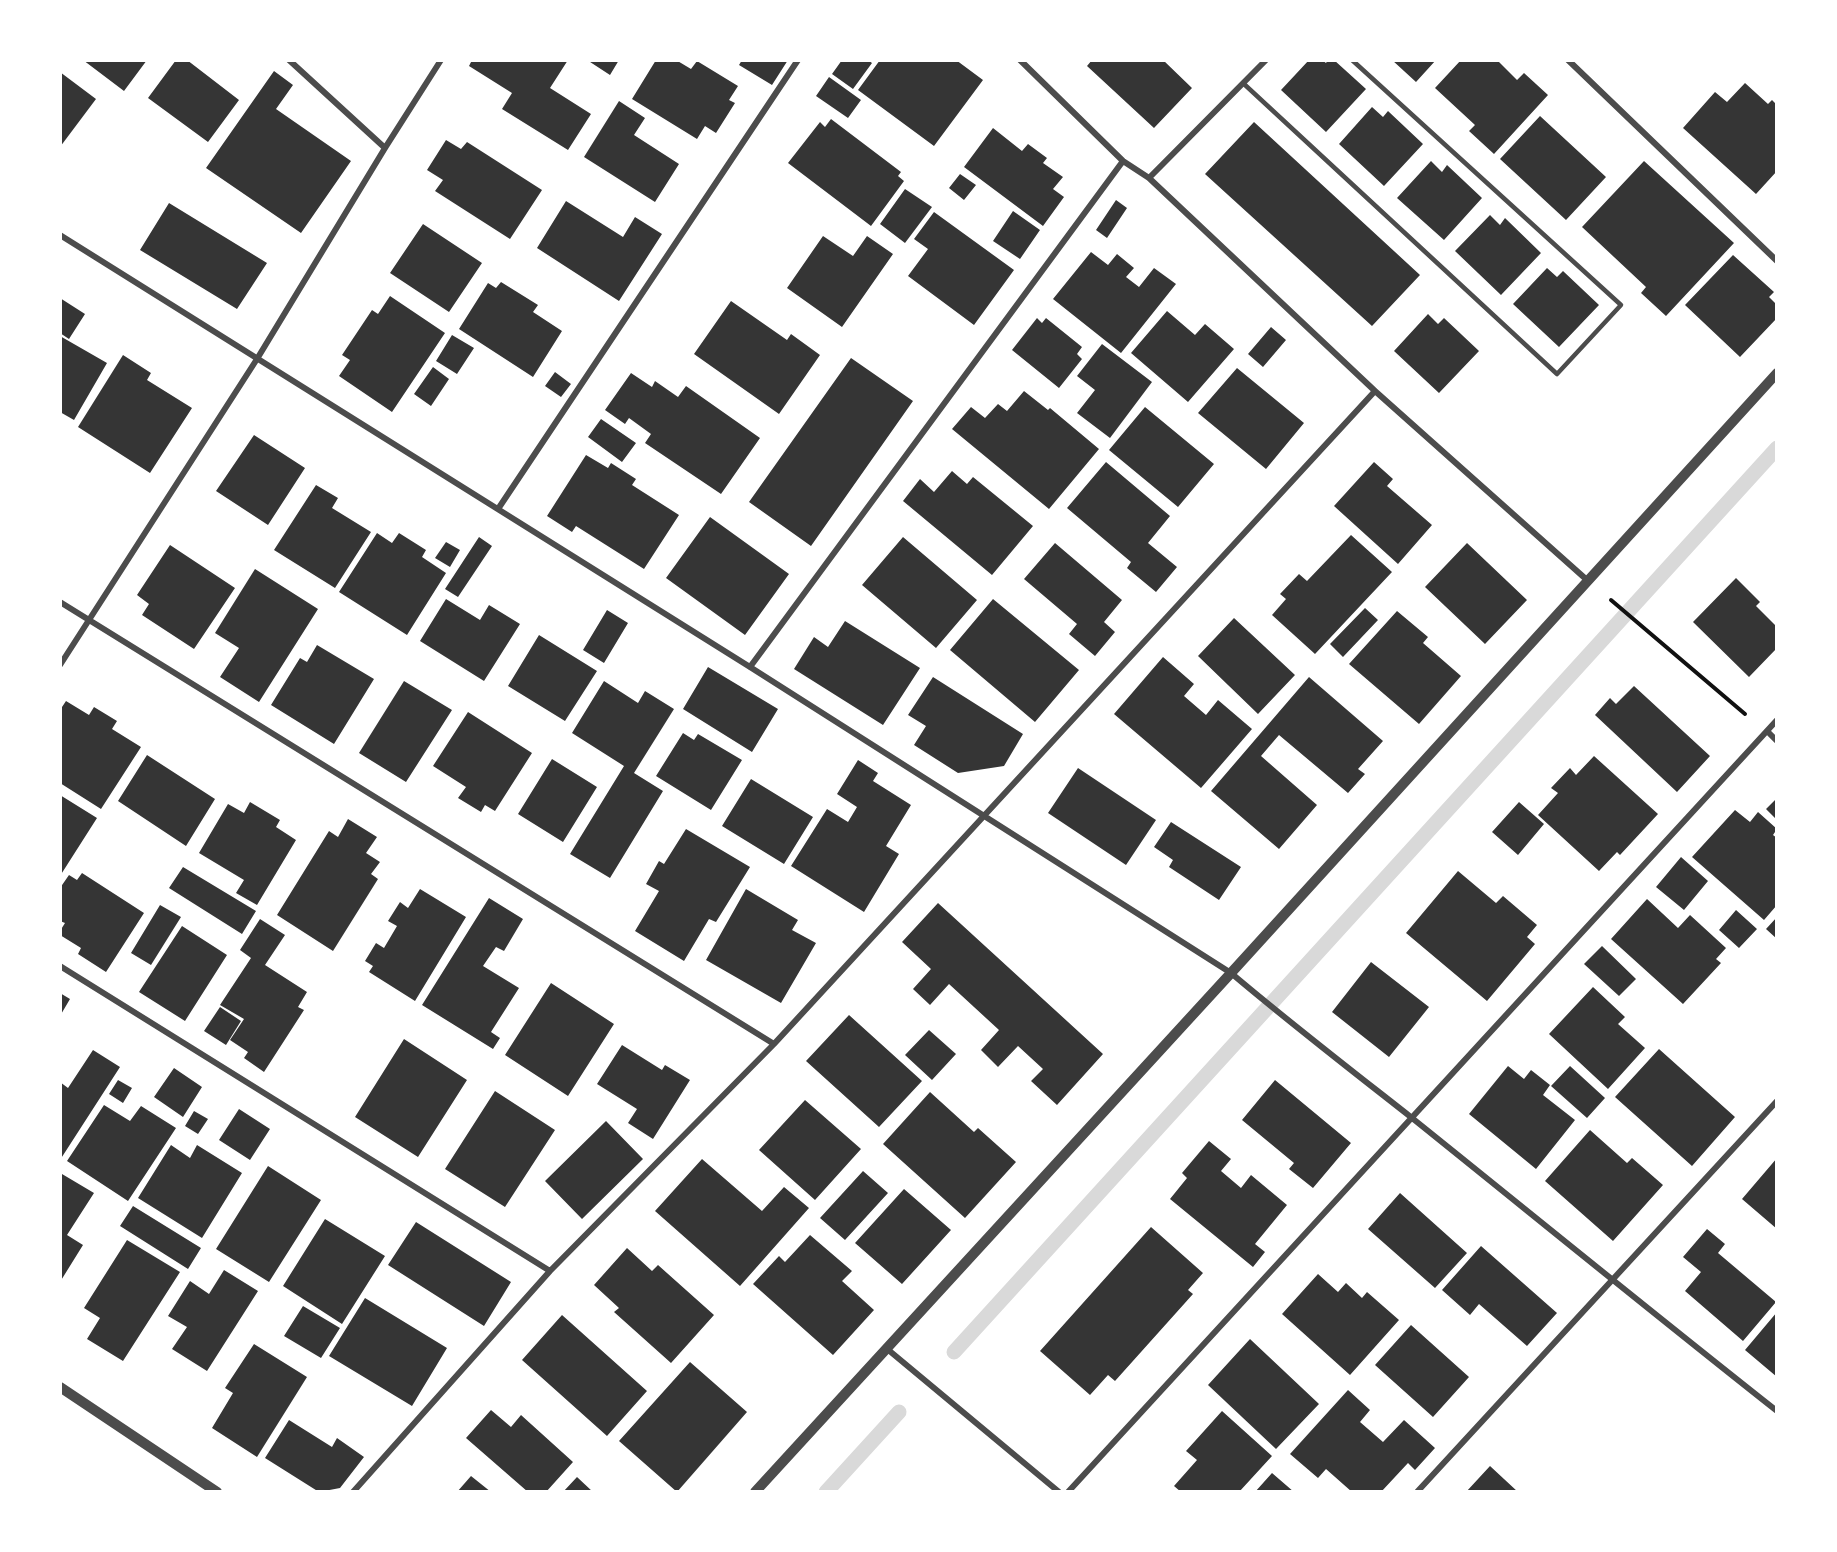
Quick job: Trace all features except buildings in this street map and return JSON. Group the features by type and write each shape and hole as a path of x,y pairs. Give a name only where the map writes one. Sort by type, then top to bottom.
{"street":[{"path":"289,60 385,147"},
{"path":"60,665 257,359 385,147 441,60"},
{"path":"498,509 798,60"},
{"path":"1020,60 1123,161 1149,178 1375,391 1587,580"},
{"path":"1149,178 1266,60"},
{"path":"1568,60 1777,261"},
{"path":"750,667 1123,161"},
{"path":"60,235 750,667 1231,973 1290,1023 1777,1411"},
{"path":"755,1492 1777,373"},
{"path":"353,1492 550,1271 774,1044 1375,391"},
{"path":"60,602 774,1044"},
{"path":"1068,1492 1777,720"},
{"path":"1767,731 1777,741"},
{"path":"60,966 550,1271"},
{"path":"1417,1492 1777,1101"},
{"path":"886,1348 1059,1492"},
{"path":"60,1387 217,1492"}],"lane":[{"path":"1244,84 1557,374 1621,305 1352,60"}],"path":[{"path":"1610,599 1767,731"}],"waterway":[{"path":"954,1352 1777,448"},
{"path":"826,1492 899,1412"}]}
